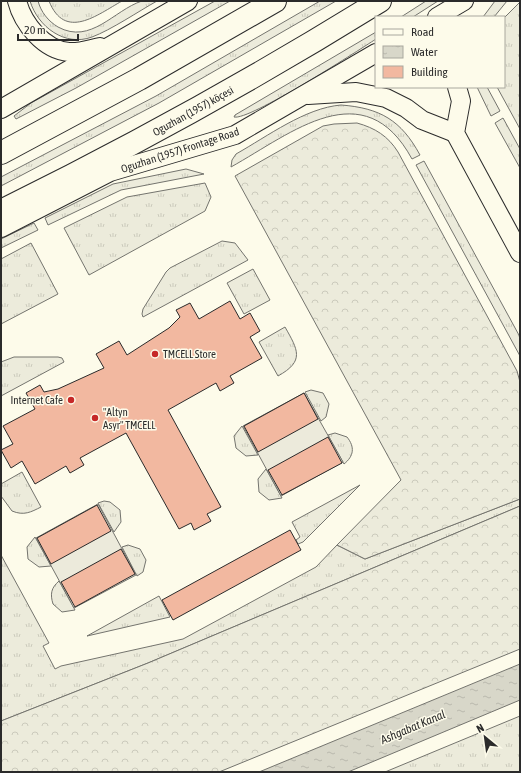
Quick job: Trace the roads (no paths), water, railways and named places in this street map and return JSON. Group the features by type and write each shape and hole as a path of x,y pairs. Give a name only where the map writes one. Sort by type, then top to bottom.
{"main road":[{"path":"1,152 140,79 275,1"},
{"name":"Oguzhan (1957) köçesi","path":"1,211 69,178 222,96 380,1"}],"street":[{"path":"17,1 23,16 35,34 58,50 70,52 90,49 120,41"},
{"path":"1,109 188,1"},
{"path":"439,16 464,1"},
{"path":"462,16 468,1"},
{"name":"Oguzhan (1957) Frontage Road","path":"1,228 110,172 235,135 375,54"},
{"path":"457,88 461,101 455,133 520,253"},
{"path":"305,95 356,92 386,98 406,108 422,120 455,133"},
{"path":"69,178 110,172"}],"water":[{"name":"Ashgabat Kanal","path":"520,664 520,700 348,772 259,772"}],"place":[{"name":"TMCELL Store","path":"155,354"},
{"name":"Internet Cafe","path":"71,400"},
{"name":"\"Altyn Asyr\" TMCELL","path":"95,418"}]}
